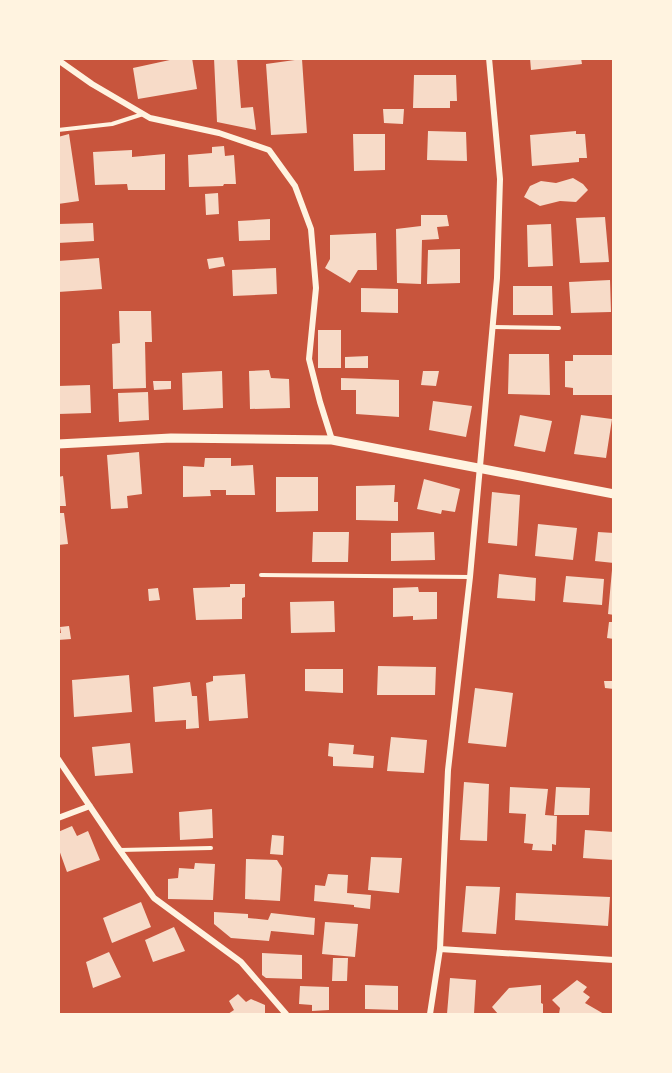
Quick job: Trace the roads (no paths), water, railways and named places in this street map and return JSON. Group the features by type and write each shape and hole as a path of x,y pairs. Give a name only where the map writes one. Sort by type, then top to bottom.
{"street":[{"path":"430,1014 440,949 448,770 470,577 497,278 500,179 489,58"},
{"path":"58,60 92,84 150,118 219,133 269,150 295,186 311,230 316,288 309,359 332,440"},
{"path":"58,444 171,438 332,440 614,494"},
{"path":"58,759 61,767 154,898 241,962 286,1014"},
{"path":"58,818 90,806"},
{"path":"440,949 614,960"}],"lane":[{"path":"58,130 112,124 143,114"},
{"path":"493,327 560,328"},
{"path":"261,575 470,577"},
{"path":"120,850 211,848"}]}
